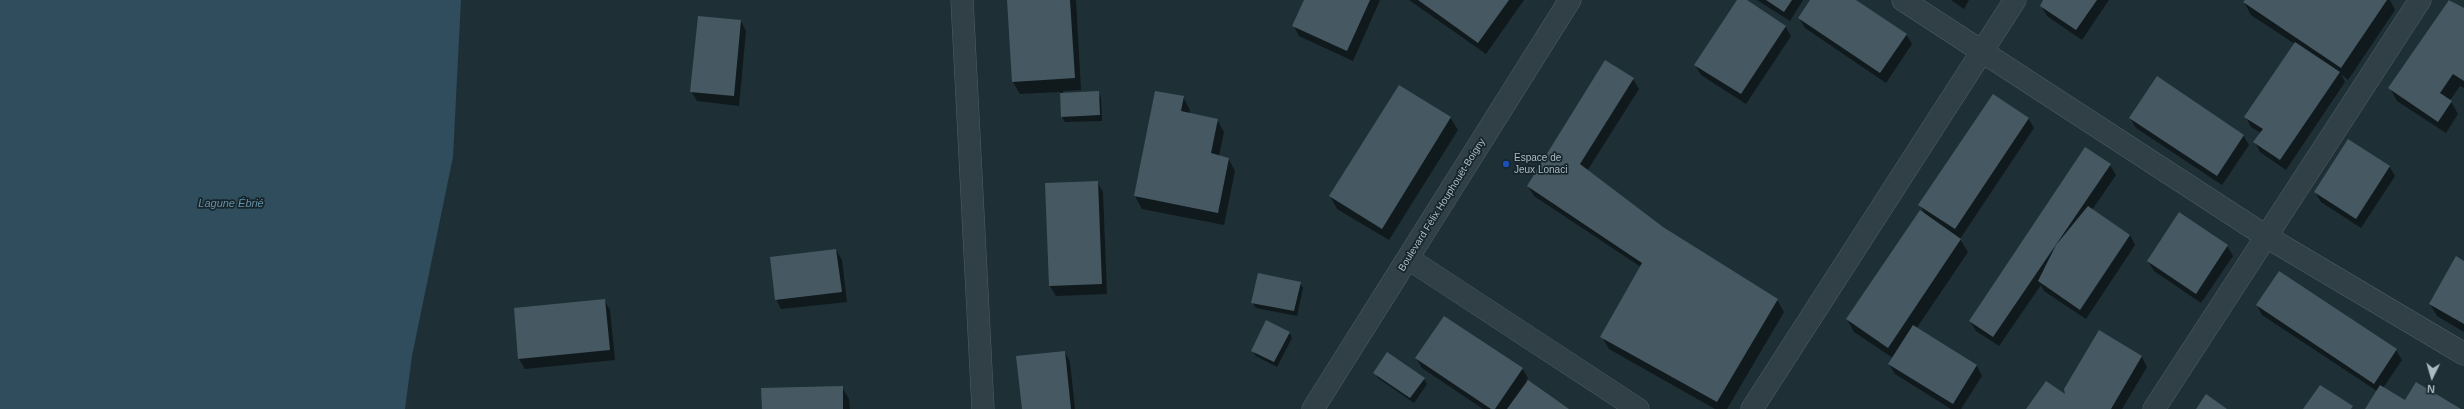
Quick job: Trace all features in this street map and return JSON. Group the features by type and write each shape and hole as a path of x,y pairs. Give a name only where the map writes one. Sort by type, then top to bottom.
{"street":[{"path":"962,0 983,409"},
{"name":"Boulevard Félix Houphouët-Boigny","path":"1313,409 1409,259 1570,0"},
{"path":"1903,0 1982,50 2267,237 2464,354"},
{"path":"1752,409 2015,0"},
{"path":"2154,409 2420,0"},
{"path":"1409,259 1638,409"}],"water":[{"name":"Lagune Ébrié","path":"0,0 461,0 453,157 412,356 405,409 0,409"}],"building":[{"path":"1007,0 1070,0 1075,78 1012,82"},
{"path":"1304,0 1370,0 1347,51 1292,26"},
{"path":"1418,0 1509,0 1478,43"},
{"path":"1737,0 1747,0 1786,26 1741,94 1694,65"},
{"path":"1766,0 1792,0 1784,12"},
{"path":"1810,0 1856,0 1907,34 1880,73 1798,18"},
{"path":"2043,0 2097,0 2076,30 2040,6"},
{"path":"2245,0 2387,0 2341,68 2243,2"},
{"path":"2449,0 2464,8 2464,81 2453,74 2440,93 2452,101 2438,122 2388,88"},
{"path":"698,16 741,20 734,96 690,92"},
{"path":"2295,42 2340,72 2280,160 2253,142 2263,129 2244,117"},
{"path":"1605,60 1634,78 1580,164 1663,227 1778,299 1717,402 1600,337 1642,263 1527,186"},
{"path":"2157,76 2244,135 2217,176 2129,118"},
{"path":"1399,85 1451,117 1382,229 1329,196"},
{"path":"1099,91 1100,115 1061,117 1060,93"},
{"path":"1155,91 1184,96 1181,111 1218,119 1211,153 1229,158 1218,213 1134,196"},
{"path":"1993,94 2029,118 1955,229 1918,205"},
{"path":"2348,139 2390,166 2356,219 2314,192"},
{"path":"2085,147 2111,164 1993,337 1969,321"},
{"path":"1098,181 1102,284 1049,286 1045,183"},
{"path":"2088,206 2130,235 2080,310 2038,281 2056,245"},
{"path":"1920,210 1961,239 1888,348 1846,319"},
{"path":"2179,212 2228,245 2196,294 2147,261"},
{"path":"836,249 842,292 775,300 770,257"},
{"path":"2456,256 2464,261 2464,324 2429,304"},
{"path":"2279,271 2397,349 2374,384 2256,305"},
{"path":"1258,273 1301,282 1294,311 1251,303"},
{"path":"605,299 610,350 518,359 514,308"},
{"path":"1444,316 1523,368 1495,409 1491,409 1415,358"},
{"path":"1266,320 1290,332 1274,362 1251,351"},
{"path":"1913,325 1977,365 1953,404 1888,364"},
{"path":"2099,330 2142,356 2111,409 2026,409 2046,381 2065,394 2064,389"},
{"path":"1065,351 1071,409 1022,409 1016,356"},
{"path":"1387,352 1425,378 1410,398 1373,373"},
{"path":"1528,380 1569,409 1507,409"},
{"path":"2416,382 2461,409 2365,409 2380,385 2405,400"},
{"path":"2320,385 2353,406 2351,409 2303,409"},
{"path":"843,386 843,409 762,409 761,388"},
{"path":"2206,394 2227,409 2196,409"}],"place":[{"name":"Espace de Jeux Lonaci","path":"1506,164"}]}
